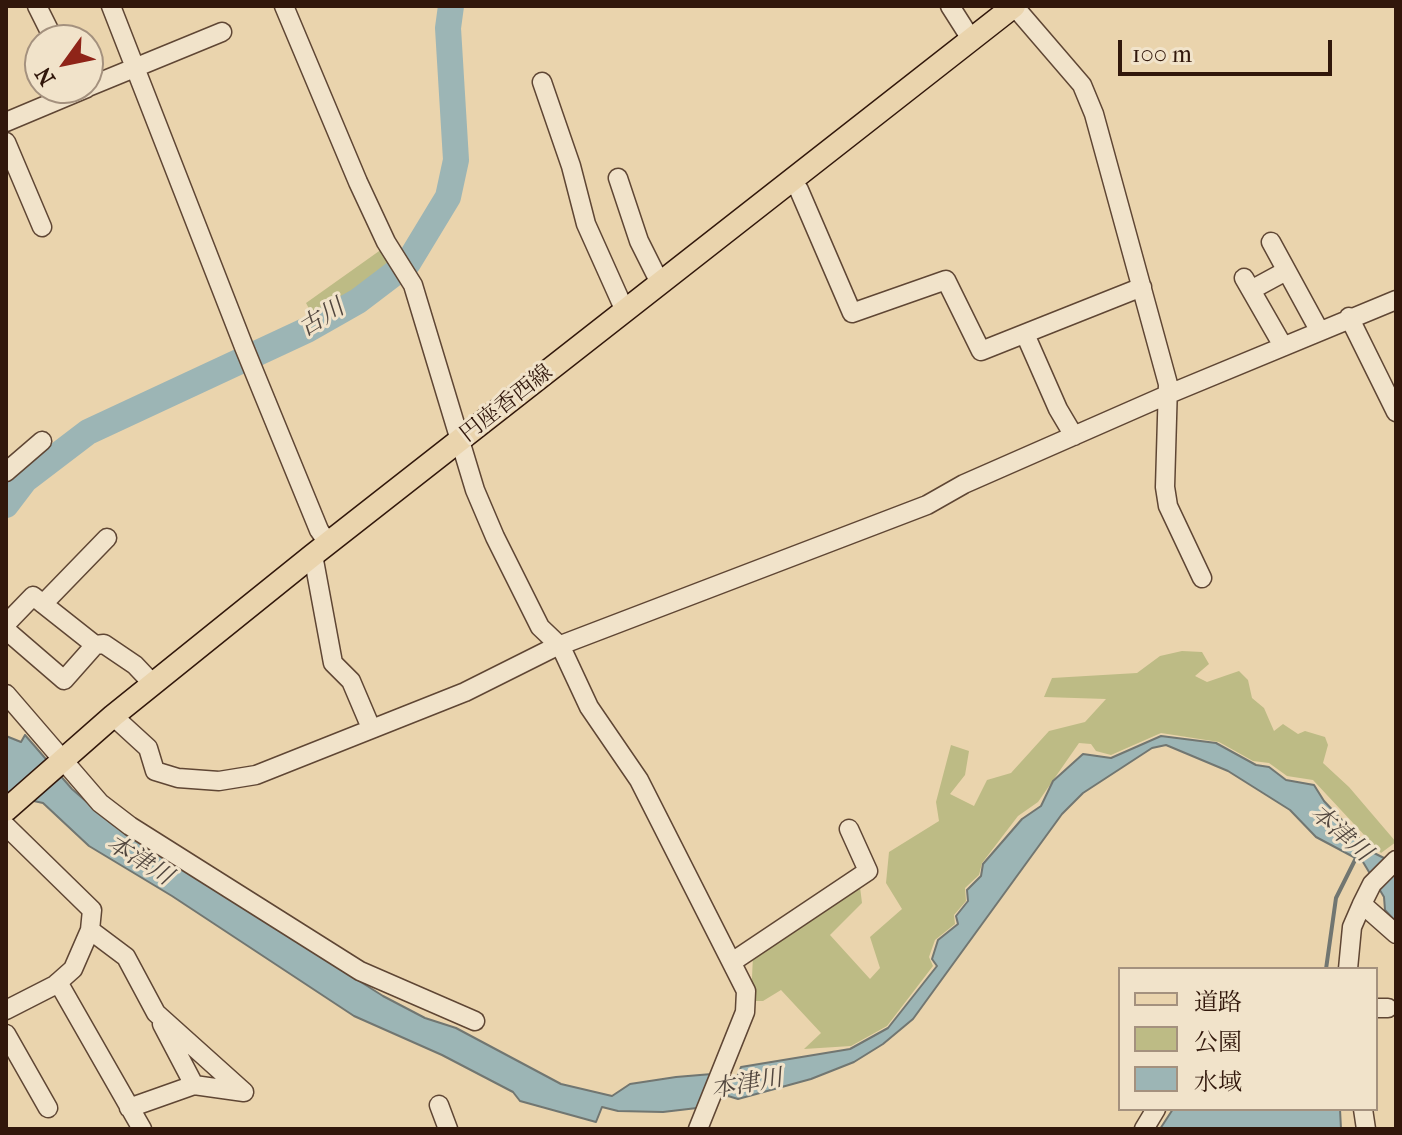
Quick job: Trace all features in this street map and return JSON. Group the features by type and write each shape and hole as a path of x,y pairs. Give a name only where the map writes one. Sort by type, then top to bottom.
{"main road":[{"name":"円座香西線","path":"6,810 113,716 320,549 1014,6"}],"street":[{"path":"37,6 46,24"},
{"path":"111,6 256,373 320,549 333,663 351,681 371,728"},
{"path":"284,6 358,182 413,285 475,490 522,593 540,627 561,647 589,707 639,780 746,991 745,1012 701,1121"},
{"path":"950,6 971,39"},
{"path":"1014,6 1082,85 1094,114 1169,394 1165,487 1168,506 1202,578"},
{"path":"104,80 222,32"},
{"path":"542,82 571,166 586,224 625,311"},
{"path":"6,122 46,104"},
{"path":"6,142 42,227"},
{"path":"618,178 639,241 660,283"},
{"path":"792,181 799,190 852,313 946,280 981,351 1142,287"},
{"path":"1271,242 1319,330"},
{"path":"1283,346 1247,284 1286,271"},
{"path":"113,716 148,748 155,771 178,778 219,781 234,781 267,772 465,692 561,647 927,505 964,484 1169,394 1396,300"},
{"path":"1349,317 1396,412"},
{"path":"1025,334 1058,409 1074,436"},
{"path":"6,472 42,441"},
{"path":"43,604 107,538"},
{"path":"95,645 33,596 6,627 64,680 95,645 104,644 135,665 153,684"},
{"path":"6,694 100,803 120,818 360,971 475,1021"},
{"path":"6,826 92,910 90,930 73,969 58,982 6,1010"},
{"path":"732,962 868,871 849,829"},
{"path":"1348,967 1352,927 1363,901 1372,884 1396,860"},
{"path":"1363,901 1396,934"},
{"path":"90,930 126,957 194,1085"},
{"path":"58,982 142,1129"},
{"path":"129,1108 194,1085 244,1092 156,1013"},
{"path":"6,1034 48,1108"},
{"path":"439,1105 448,1129"},
{"path":"1144,1129 1155,1111"}],"green space":[{"path":"382,249 394,268 314,318 306,303"},
{"path":"1182,651 1202,652 1209,664 1195,676 1207,682 1239,671 1248,680 1252,698 1264,708 1274,731 1283,724 1298,734 1305,731 1325,737 1328,745 1323,763 1349,787 1396,842 1381,853 1313,780 1287,776 1269,763 1253,761 1219,742 1161,733 1111,755 1096,751 1091,744 1079,743 1038,802 1018,816 982,863 979,875 965,888 966,901 954,915 955,924 935,940 929,957 933,966 887,1026 851,1046 804,1049 821,1033 781,990 763,1001 751,1001 753,955 860,887 862,903 830,935 870,979 880,968 870,937 902,909 886,883 889,852 939,821 936,802 951,745 969,751 965,775 950,794 974,806 987,780 1011,773 1049,731 1085,722 1106,699 1044,697 1052,678 1137,673 1160,656"}],"water":[{"name":"本津川","path":"25,735 72,789 112,824 383,996 425,1018 456,1028 561,1084 612,1096 630,1084 676,1077 712,1074 736,1080 741,1067 850,1049 888,1028 937,966 932,959 938,940 958,924 956,916 968,901 967,890 981,876 983,864 1022,819 1041,806 1053,781 1083,754 1111,758 1161,736 1216,743 1256,765 1269,767 1286,780 1314,785 1324,801 1372,852 1396,864 1396,922 1385,910 1384,897 1363,862 1316,837 1290,810 1228,771 1166,745 1152,748 1083,793 1062,814 913,1019 883,1044 854,1062 811,1079 738,1099 728,1096 697,1108 663,1112 618,1111 602,1107 596,1122 520,1101 513,1092 442,1055 354,1016 172,896 89,846 43,803 6,795 6,736 21,742"},
{"path":"1172,1111 1340,1111 1341,1129 1160,1129"}],"waterway":[{"name":"古川","path":"6,505 25,480 88,432 307,330 358,301 408,263 448,197 456,160 448,28 451,6"},
{"name":"本津川","path":"1326,967 1336,898 1358,854"}]}
